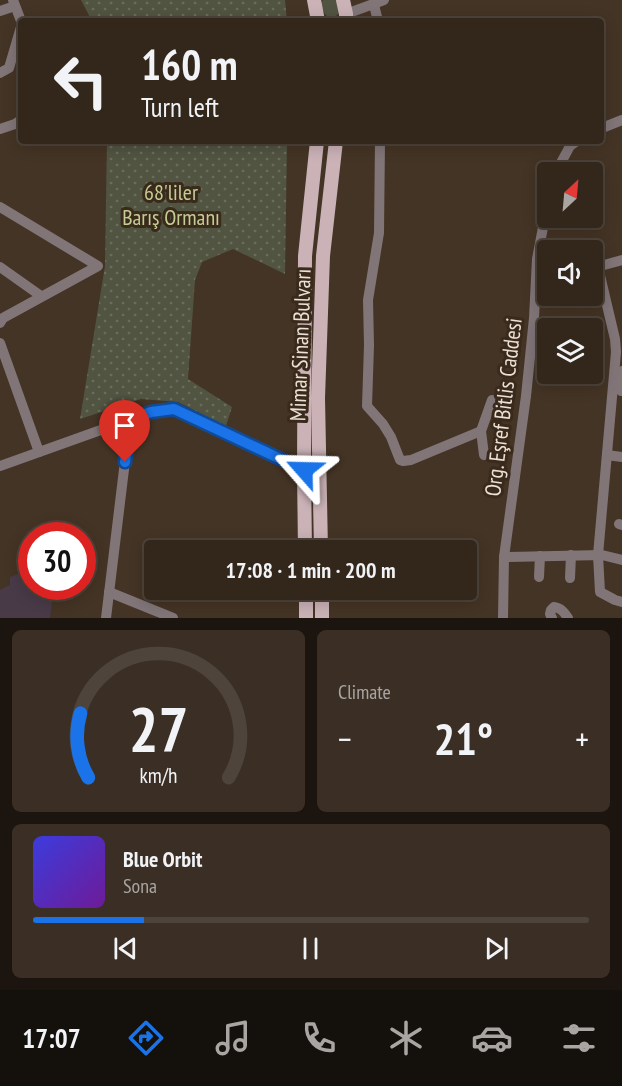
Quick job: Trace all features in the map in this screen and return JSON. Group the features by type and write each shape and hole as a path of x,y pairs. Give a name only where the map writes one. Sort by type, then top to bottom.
{"main road":[{"path":"342,18 343,0"},
{"name":"Mimar Sinan Bulvarı","path":"305,540 305,256 317,144"},
{"name":"Mimar Sinan Bulvarı","path":"321,540 318,398 324,256 336,144"},
{"path":"306,600 306,618"},
{"path":"322,600 322,618"}],"street":[{"path":"344,18 384,0"},
{"path":"0,11 14,3 20,18"},
{"path":"374,5 377,18"},
{"path":"0,73 9,68 18,37"},
{"path":"604,127 622,120"},
{"path":"0,129 18,122"},
{"path":"380,144 379,233 368,300 367,406 383,424 400,460 403,461 411,460 481,431"},
{"path":"562,162 572,144"},
{"path":"0,207 98,266 3,318 0,323"},
{"name":"Org. Eşref Bitlis Caddesi","path":"503,618 504,557 527,386 537,259 543,228"},
{"path":"603,265 622,260"},
{"path":"0,267 41,296"},
{"path":"603,296 619,348 618,390"},
{"path":"0,343 39,452"},
{"path":"622,371 607,455 598,555 600,592 622,602"},
{"path":"484,455 481,431 492,400"},
{"path":"0,466 151,412 174,409 304,470"},
{"path":"106,618 130,420"},
{"path":"607,455 622,457"},
{"path":"570,578 571,555"},
{"path":"504,557 598,555 622,560"},
{"path":"539,577 540,556"},
{"path":"109,591 173,618"},
{"path":"552,618 550,614 554,607 564,612 568,618"}],"shaded area":[{"path":"18,574 18,600 52,600 50,618 0,618 0,590 10,585 10,577"}],"green space":[{"path":"81,0 285,0 287,18 90,18"},
{"path":"323,0 339,0 341,11 334,17 328,17 321,4"},
{"name":"68'liler Barış Ormanı","path":"107,144 287,144 285,274 233,249 202,262 195,280 188,379 232,407 226,426 178,402 141,399 80,419 105,266"}],"route":[{"path":"125,462 130,420 151,412 174,409 304,470"}]}
